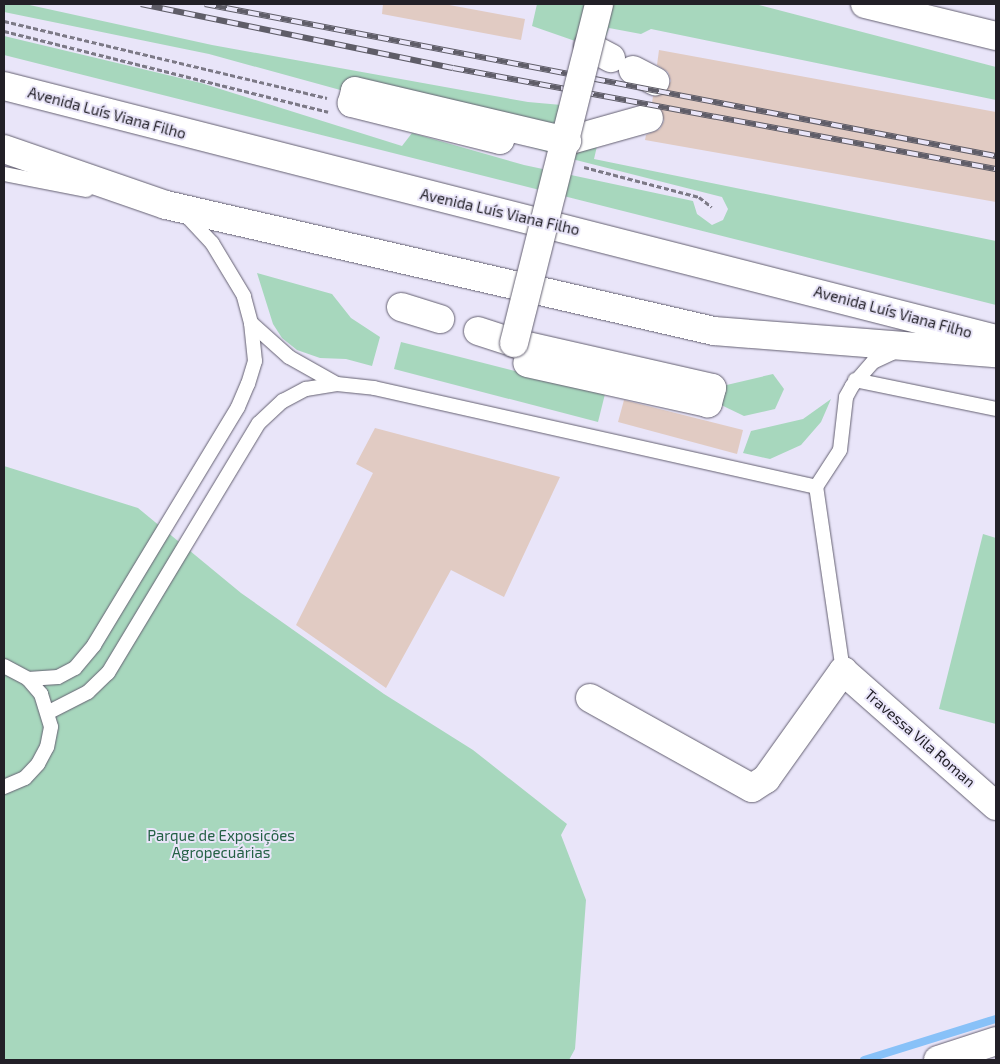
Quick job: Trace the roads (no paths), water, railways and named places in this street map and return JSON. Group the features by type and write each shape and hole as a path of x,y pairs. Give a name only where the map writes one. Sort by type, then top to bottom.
{"main road":[{"path":"521,353 568,141 622,64 599,4"},
{"path":"865,4 996,36"},
{"name":"Avenida Luís Viana Filho","path":"4,86 996,339"},
{"path":"405,110 502,133 500,140 352,103 355,91 568,141 649,118"},
{"name":"Avenida Luís Viana Filho","path":"4,149 173,207 714,331 916,344 996,353"},
{"path":"401,307 440,319"},
{"path":"478,331 521,353 708,403 712,388 521,353"},
{"path":"590,698 752,788 766,779 843,671"},
{"name":"Travessa Vila Roman","path":"843,671 996,806"},
{"path":"938,1060 996,1041"}],"lane":[{"path":"4,174 173,207 212,243 244,296 251,323 255,361 238,407 94,645 75,668 58,677 28,679"},
{"path":"251,323 289,357 338,384"},
{"path":"843,671 816,487 840,450 846,397 855,380 874,362 916,344"},
{"path":"855,380 996,409"},
{"path":"49,712 88,692 108,673 259,423 291,397 306,389 338,384 414,396 816,487"},
{"path":"4,666 28,679 41,694 49,712 47,747 38,764 25,778 4,787"}],"waterway":[{"path":"864,1060 996,1019"}],"railway":[{"path":"141,4 453,68 996,169"},
{"path":"205,4 996,156"}],"park label":[{"name":"Parque de Exposições Agropecuárias","path":"221,844"}]}
